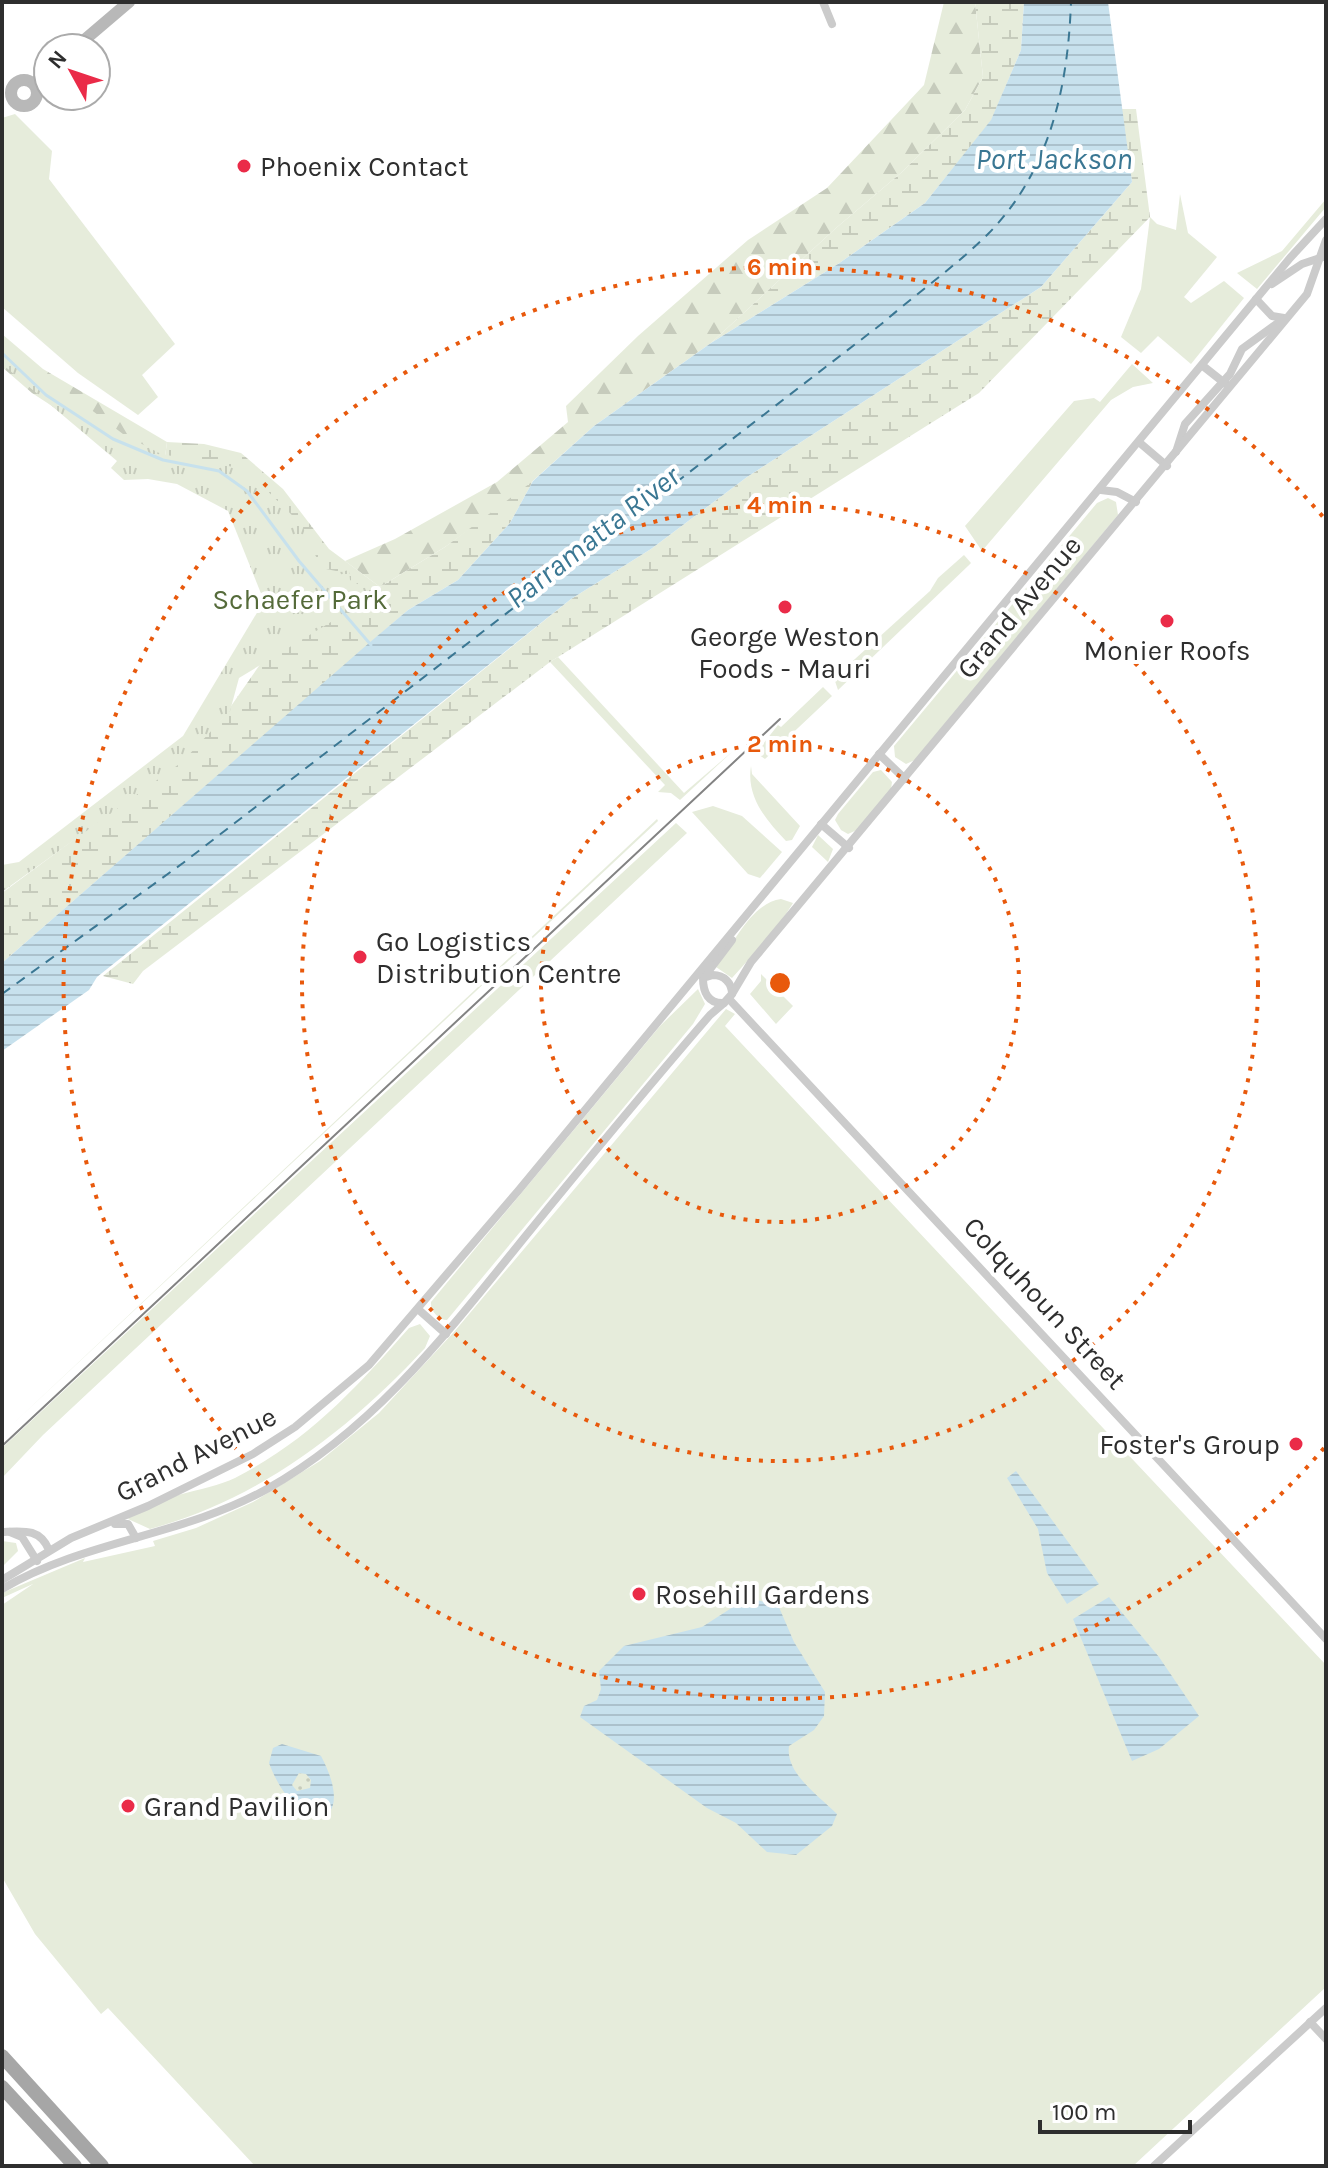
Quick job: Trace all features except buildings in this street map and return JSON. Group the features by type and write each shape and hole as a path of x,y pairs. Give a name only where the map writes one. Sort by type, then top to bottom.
{"main road":[{"path":"2,2056 102,2166"},
{"path":"2,2087 75,2166"}],"street":[{"path":"94,32 129,2"},
{"path":"823,2 832,24"},
{"path":"2,74 14,84"},
{"path":"14,84 24,80 32,83"},
{"path":"14,84 12,99 26,106 32,101"},
{"name":"Grand Avenue","path":"2,1580 76,1536 220,1471 295,1427 369,1365 419,1310 1140,443 1259,295 1326,219"},
{"name":"Grand Avenue","path":"2,1589 47,1565 215,1516 268,1489 359,1424 399,1387 629,1110 710,1015 728,999 745,969 1175,457 1228,385 1307,294 1324,257 1326,240"},
{"path":"1289,316 1272,316 1259,295 1297,267 1324,257"},
{"path":"1307,294 1326,273"},
{"path":"1203,366 1228,385 1242,349 1289,316"},
{"path":"1140,443 1167,466"},
{"path":"1101,490 1117,492 1136,502"},
{"path":"879,754 905,779"},
{"path":"821,824 849,848"},
{"name":"Grand Avenue","path":"653,1028 703,978 755,904"},
{"path":"720,976 730,985 728,999 709,999 703,978 720,976"},
{"name":"Colquhoun Street","path":"728,999 1326,1639"},
{"path":"419,1310 446,1334"},
{"path":"76,1536 123,1523 132,1527 136,1538"},
{"path":"6,1532 33,1532 42,1538 49,1550 47,1565 34,1560 25,1540 6,1532"},
{"path":"1154,2166 1326,2008"},
{"path":"1310,2022 1326,2039"}],"green space":[{"path":"944,2 975,2 983,77 965,110 902,172 711,343 594,426 516,496 445,547 380,587 345,561 395,539 497,482 568,422 566,406 638,336 748,240 827,188 924,85"},
{"path":"975,2 1024,2 1021,50 991,121 925,203 838,264 711,343 902,172 965,110 983,77"},
{"path":"1121,109 1136,109 1150,217 979,393 550,662 143,971 133,984 103,976 571,599 651,549 747,477 1041,287 1132,182"},
{"path":"15,114 52,151 49,179 175,344 142,375 158,397 138,415 78,373 2,307 2,118"},
{"path":"1180,194 1188,233 1217,257 1184,297 1191,303 1224,281 1244,298 1191,364 1158,336 1141,353 1121,337 1141,289 1150,217 1157,224 1176,230"},
{"path":"1326,199 1326,207 1257,289 1237,273 1282,251"},
{"path":"2,334 43,369 167,442 164,464 138,462 32,393 2,367"},
{"name":"Schaefer Park","path":"2,342 123,434 161,454 245,469 302,525 321,568 341,572 349,570 350,580 377,594 239,678 230,711 182,762 2,892 2,865 19,862 183,736 264,601 228,511 177,484 148,479 124,480 111,468 117,461 2,364"},
{"path":"1132,364 1153,383 1133,387 1111,400 982,551 965,526 1074,401 1094,398 1100,402"},
{"path":"167,442 204,444 241,453 283,489 329,549 380,587 445,547 533,481 510,523 458,580 408,610 2,963 2,893 184,758 222,719 261,663 275,615 240,514 164,464"},
{"path":"1108,498 1116,502 1118,515 915,760 906,764 895,757 894,746 1097,503"},
{"path":"964,555 971,563 838,690 834,678 930,591 938,578"},
{"path":"558,657 684,793 733,751 680,800 671,793 658,792 665,785 550,662"},
{"path":"823,687 832,696 765,759 756,753 778,725 781,727"},
{"path":"751,766 752,774 800,826 792,840 786,841 759,807 752,788"},
{"path":"881,770 892,782 891,789 857,830 848,834 841,830 835,820 838,814 873,772"},
{"path":"713,806 742,816 782,852 760,878 748,874 692,812"},
{"path":"657,819 658,821 2,1434"},
{"path":"676,823 687,833 43,1435 2,1478 2,1448"},
{"path":"818,835 833,849 828,862 812,847"},
{"path":"781,899 793,903 777,928 732,978 716,967 752,916 770,902"},
{"path":"761,974 793,1006 776,1024 750,994 761,981"},
{"path":"698,989 705,1004 693,1024 447,1320 438,1317 431,1302 660,1026"},
{"name":"Rosehill Gardens","path":"726,1009 735,1014 725,1026 1326,1665 1326,1987 1133,2166 255,2166 108,2008 101,2014 35,1934 2,1877 2,1605 33,1584 2,1598 2,1593 85,1558 83,1562 155,1546 153,1541 196,1528 253,1502 320,1461 379,1413 454,1332"},
{"path":"420,1324 430,1336 425,1348 366,1406 300,1458 228,1500 190,1516 150,1529 128,1519 150,1504 235,1478 286,1447 330,1412 409,1328"},
{"path":"2,1541 16,1543 18,1551 2,1567"},
{"path":"302,1773 309,1776 312,1783 309,1790 302,1793 295,1790 292,1783 295,1776"}],"water":[{"name":"Port Jackson","path":"1024,2 1108,2 1132,182 1041,287 747,477 651,549 571,599 97,977 89,990 2,1051 2,963 408,610 458,580 510,523 533,481 594,426 711,343 838,264 925,203 991,120 1021,50"},
{"path":"1016,1471 1099,1584 1067,1604 1047,1573 1038,1529 1007,1478"},
{"path":"1109,1597 1159,1657 1199,1716 1159,1749 1132,1761 1073,1619"},
{"path":"747,1598 778,1605 794,1642 825,1692 824,1716 814,1730 789,1746 789,1756 798,1775 837,1814 832,1826 796,1855 767,1852 736,1823 707,1808 580,1717 584,1706 597,1700 601,1689 599,1671 624,1646 702,1627"},
{"path":"282,1744 321,1756 331,1781 334,1800 330,1811 321,1816 309,1814 295,1805 281,1788 269,1763 273,1748","holes":["299,1773 306,1774 311,1780 310,1788 297,1791 292,1785"]}],"waterway":[{"path":"2,353 46,395 113,439 163,460 219,471 247,491 299,561 371,645"}],"ferry route":[{"path":"2,994 183,863 884,322 976,246 1009,209 1041,155 1060,96 1071,2"}],"tram line":[{"path":"2,1446 780,719"}],"place":[{"name":"Phoenix Contact","path":"244,166"},
{"name":"George Weston Foods - Mauri","path":"785,607"},
{"name":"Monier Roofs","path":"1167,621"},
{"name":"Go Logistics Distribution Centre","path":"360,957"},
{"name":"Foster's Group","path":"1296,1444"},
{"name":"Rosehill Gardens","path":"639,1594"},
{"name":"Grand Pavilion","path":"128,1806"}],"water label":[{"name":"Parramatta River","path":"593,537"}]}
